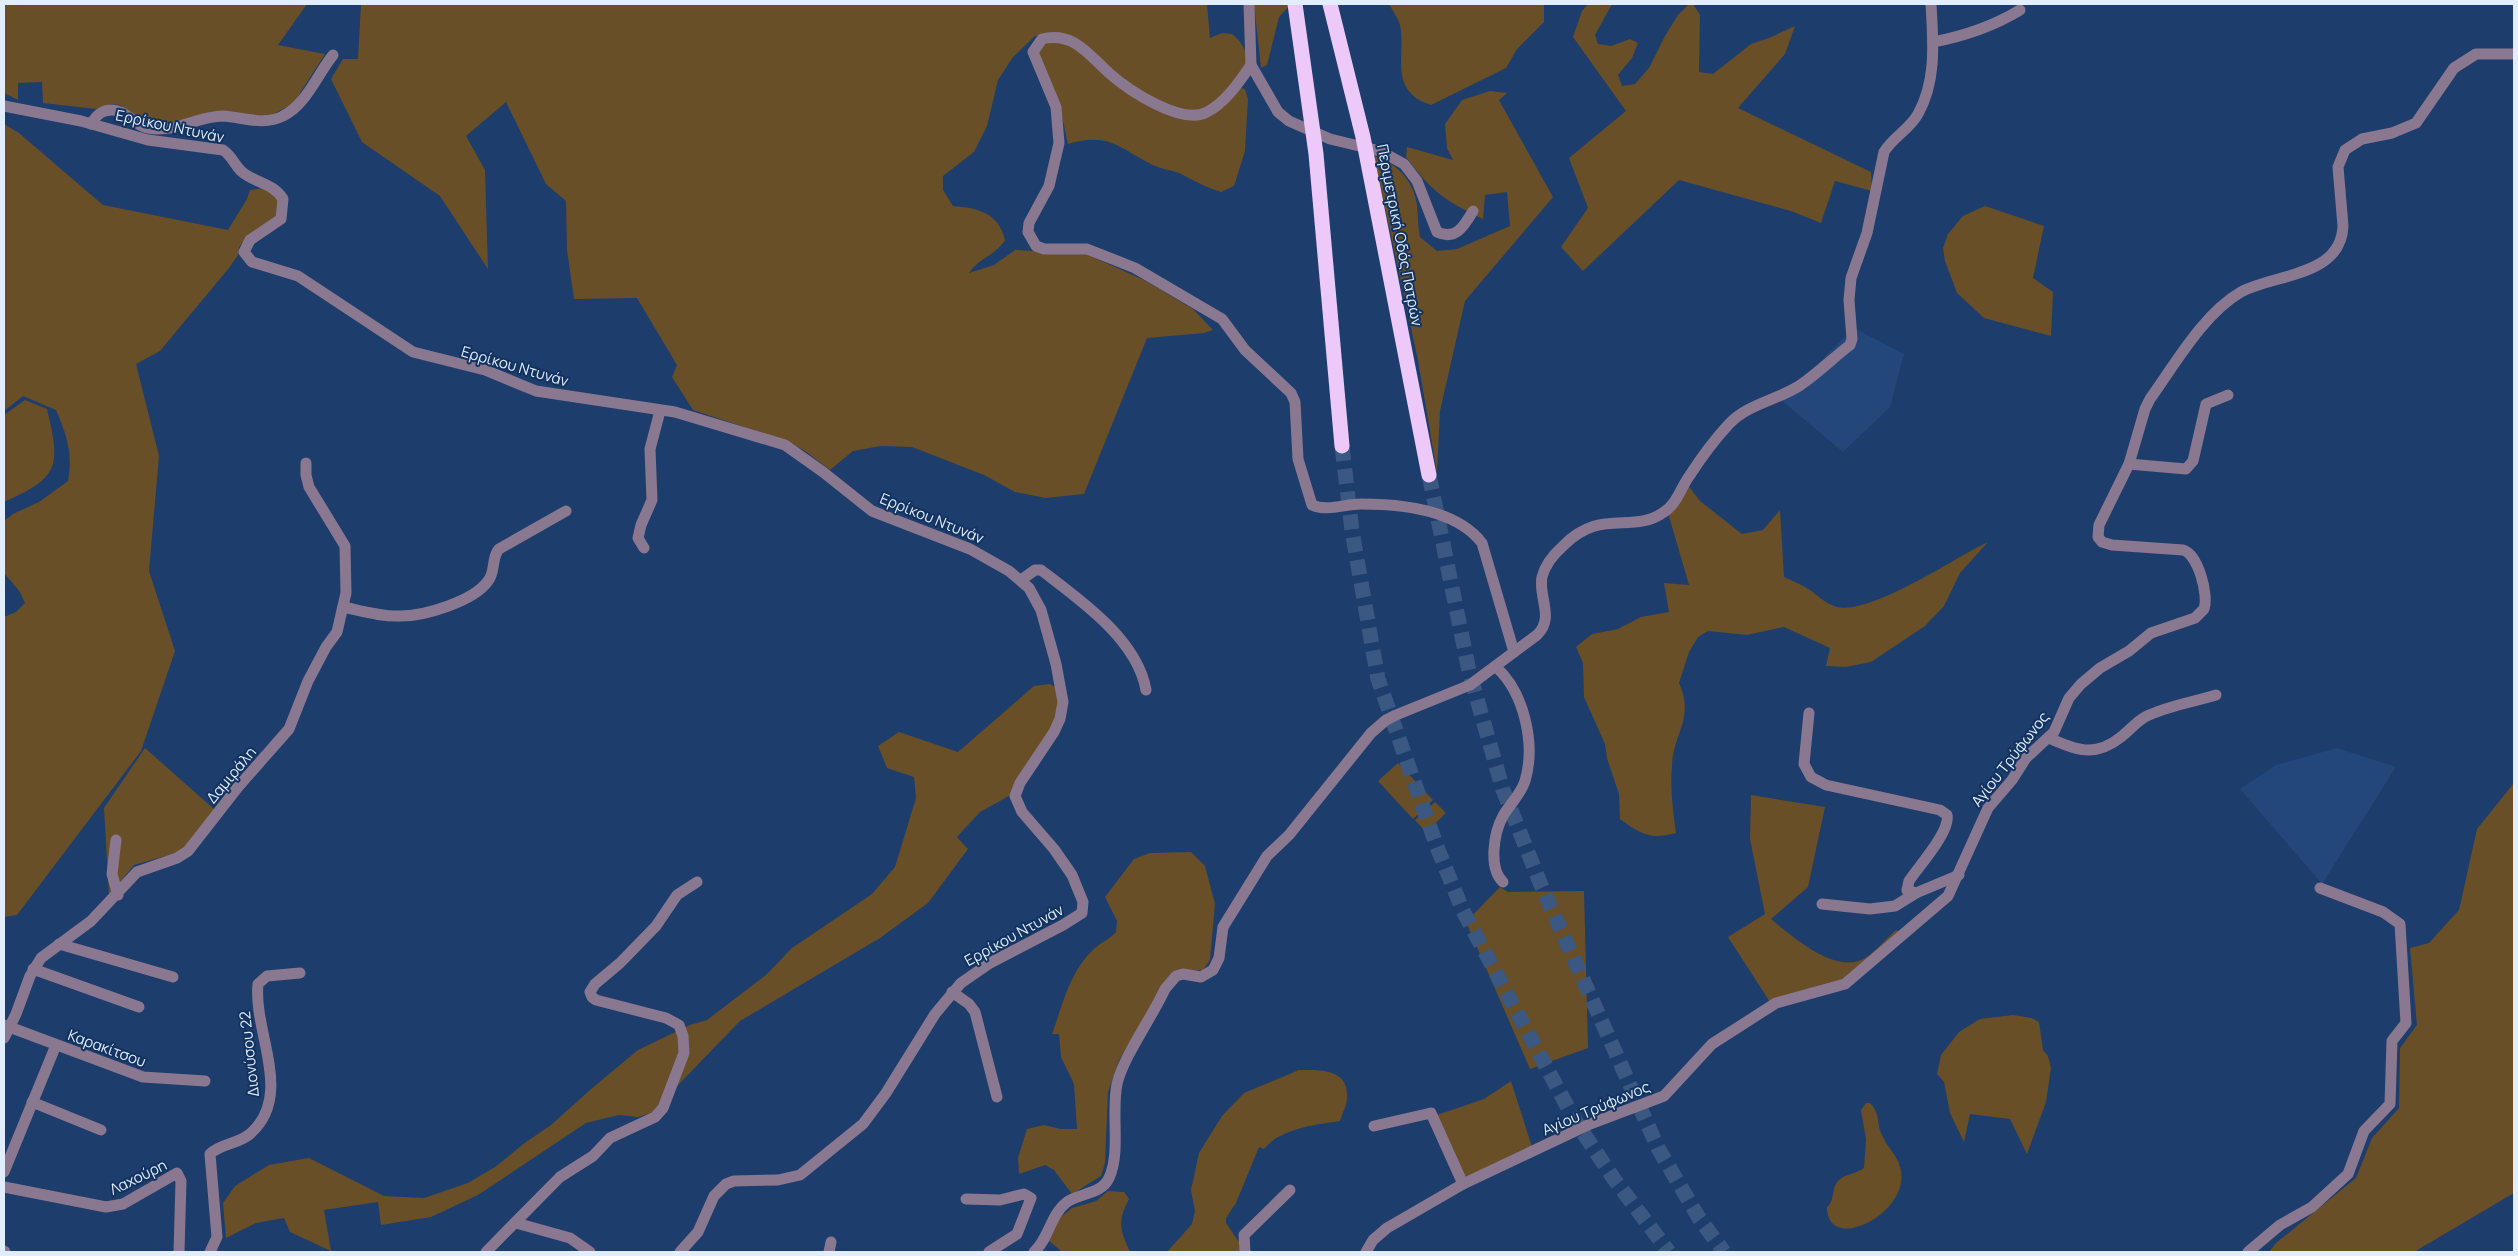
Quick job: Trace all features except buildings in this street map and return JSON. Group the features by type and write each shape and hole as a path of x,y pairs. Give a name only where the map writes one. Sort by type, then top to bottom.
{"highway":[{"path":"1295,4 1316,154 1342,446"},
{"name":"Περιμετρική Οδός Πατρών","path":"1330,4 1363,137 1429,475"}],"street":[{"path":"1249,4 1251,65 1270,103 1289,121 1330,139 1380,152 1404,164 1417,181 1438,232 1445,236 1455,235 1463,228 1473,211"},
{"path":"1034,1252 1040,1246 1056,1214 1067,1202 1097,1189 1109,1179 1114,1157 1116,1088 1121,1071 1170,982 1182,974 1201,977 1213,970 1219,958 1223,927 1267,856 1289,835 1380,725 1410,709 1465,688 1496,667 1542,631 1546,615 1542,582 1543,575 1553,556 1570,538 1588,527 1598,524 1645,520 1664,513 1672,505 1689,475 1736,418 1761,403 1799,386 1850,345 1852,339 1849,300 1851,278 1867,233 1884,152 1890,143 1918,116 1931,82 1933,42 1931,4"},
{"path":"1933,42 1965,35 1994,25 2020,10"},
{"path":"1251,65 1234,89 1221,102 1207,112 1193,116 1178,113 1144,98 1109,74 1089,53 1071,40 1052,36 1042,39 1033,52 1056,107 1059,143 1049,186 1030,223 1028,232 1036,246 1044,249 1087,250 1135,268 1222,319 1245,350 1292,393 1295,402 1298,459 1312,505 1319,509 1361,504 1428,511 1451,519 1474,532 1482,543 1514,652"},
{"name":"Αγίου Τρύφωνος","path":"1366,1252 1373,1240 1388,1228 1463,1184 1590,1124 1664,1096 1712,1044 1776,1003 1845,984 1948,896 1988,808 2012,780 2026,758 2049,738 2060,722 2072,693 2089,676 2129,651 2151,633 2198,616 2205,606 2204,592 2196,562 2190,552 2112,545 2099,539 2099,525 2129,464 2147,404 2192,340 2212,316 2241,292 2309,270 2338,245 2343,235 2343,226 2338,167 2345,150 2362,139 2392,133 2416,123 2454,68 2476,54 2514,54"},
{"path":"91,124 96,115 111,110 129,116 144,127 164,129 182,127 212,117 222,116 255,120 282,117 302,100 333,55"},
{"name":"Ερρίκου Ντυνάν","path":"4,106 91,124 148,140 208,147 227,153 244,173 272,187 280,195 284,203 282,219 246,246 244,252 248,260 298,276 413,352 486,370 536,390 675,412 707,420 785,445 872,511 970,549 997,563 1021,580 1036,598 1044,617 1063,702 1057,726 1020,783 1015,796 1022,812 1054,849 1072,875 1084,910 1071,921 990,963 952,992 863,1124 800,1176 778,1180 734,1181 726,1184 714,1196 698,1232 680,1252"},
{"path":"2129,464 2186,469 2193,461 2206,404 2228,395"},
{"path":"644,548 638,538 641,525 652,500 650,449 660,411"},
{"name":"Δαμιράλη","path":"6,1030 33,969 41,958 91,922 118,894 129,879 140,870 177,858 188,851 238,787 283,737 292,723 308,682 326,647 337,632 347,580 345,546 309,487 306,463"},
{"path":"343,607 402,616 456,604 488,582 493,571 495,555 499,548 566,511"},
{"path":"1021,580 1035,570 1041,570 1074,594 1124,643 1143,674 1146,690"},
{"path":"1496,667 1509,682 1519,701 1526,722 1528,745 1525,781 1502,817 1497,833 1494,861 1497,872 1503,882"},
{"path":"2049,738 2083,751 2096,749 2118,739 2149,715 2216,695"},
{"path":"1809,713 1803,759 1808,773 1815,780 1826,785 1940,810 1946,813 1948,820 1944,831 1909,881 1907,890 1916,893"},
{"path":"116,840 112,874 118,894"},
{"path":"1822,904 1870,909 1895,906 1916,893 1959,875"},
{"path":"486,1252 557,1180 593,1156 607,1140 652,1119 663,1108 684,1052 683,1036 679,1025 666,1018 596,1000 592,997 591,990 656,926 677,895 697,882"},
{"path":"2248,1252 2280,1225 2312,1207 2348,1174 2364,1131 2390,1104 2392,1041 2406,1023 2400,924 2383,912 2320,888"},
{"path":"59,944 173,977"},
{"path":"33,969 140,1007"},
{"name":"Διονύσου 22","path":"210,1252 217,1237 210,1154 252,1133 271,1100 258,984 267,976 300,974"},
{"path":"952,992 969,1004 975,1012 997,1097"},
{"name":"Καρακίτσου","path":"6,1030 56,1045 143,1077 205,1081"},
{"path":"4,1172 56,1045"},
{"path":"32,1102 102,1130"},
{"path":"1374,1126 1431,1113 1463,1184"},
{"name":"Λαχούρη","path":"4,1187 106,1208 123,1204 177,1173 181,1181 179,1252"},
{"path":"1245,1252 1244,1235 1290,1190"},
{"path":"966,1199 1000,1200 1024,1194 1031,1198 1017,1234 989,1252"},
{"path":"516,1223 570,1238 590,1252"}],"shaded area":[{"path":"4,4 307,4 278,45 325,54 293,104 271,115 156,124 146,122 120,105 111,104 96,109 43,103 42,82 18,83 18,100 4,93"},
{"path":"361,4 1207,4 1210,38 1222,33 1232,34 1243,47 1247,59 1238,79 1214,103 1197,112 1189,112 1171,106 1135,89 1050,33 1035,36 1013,57 998,80 987,126 974,152 943,176 943,190 953,206 971,208 993,218 1002,231 1005,240 1001,246 978,263 969,273 994,265 1015,250 1086,254 1144,280 1193,309 1213,330 1204,333 1147,338 1084,494 1046,498 1015,492 984,475 912,447 881,446 853,451 830,470 805,451 789,442 693,410 672,377 677,365 637,298 574,299 567,250 566,201 546,184 506,102 466,136 485,170 488,269 440,196 362,142 331,79 343,59 358,59"},
{"path":"1254,4 1291,4 1279,17 1267,65 1261,68"},
{"path":"1389,4 1544,4 1544,22 1517,49 1506,68 1431,105 1418,99 1409,91 1404,82 1401,61 1400,25"},
{"path":"1588,4 1612,4 1595,35 1598,44 1611,46 1630,39 1638,43 1632,58 1618,75 1622,86 1635,84 1649,68 1678,15 1689,4 1693,4 1700,15 1699,72 1713,74 1751,44 1795,26 1785,54 1738,108 1871,172 1872,191 1835,181 1821,223 1791,211 1679,180 1583,271 1561,247 1588,208 1569,158 1626,111 1573,37 1582,11"},
{"path":"1045,41 1069,44 1085,55 1105,76 1192,120 1241,88 1245,89 1248,99 1245,151 1234,186 1221,192 1215,190 1179,173 1156,166 1104,141 1082,141 1068,144 1060,108 1038,53"},
{"path":"1490,91 1507,93 1499,100 1553,197 1465,301 1440,411 1437,473 1418,360 1374,156 1397,168 1408,181 1413,189 1417,206 1420,237 1437,251 1457,249 1510,226 1507,192 1485,195 1483,219 1458,207 1431,187 1406,157 1407,147 1453,160 1447,148 1445,124 1462,100"},
{"path":"4,124 19,133 103,205 228,230 247,199 250,190 264,188 279,200 277,217 244,241 239,247 238,255 229,268 160,351 136,364 159,456 149,571 175,651 141,751 17,915 4,917 4,617 16,612 25,603 20,592 4,573 4,521 13,514 39,502 68,481 70,462 66,436 56,410 23,396 4,411"},
{"path":"1985,206 2044,226 2033,278 2053,292 2051,336 1984,318 1957,293 1945,261 1943,248 1948,234 1963,216"},
{"path":"1854,328 1904,354 1890,407 1843,452 1781,400"},
{"path":"25,400 47,409 54,445 54,458 51,468 45,477 36,485 4,502 4,415"},
{"path":"1687,484 1700,501 1742,534 1763,530 1780,510 1784,577 1812,591 1825,602 1837,607 1852,607 1891,594 1988,542 1960,573 1944,606 1925,626 1871,662 1846,667 1826,666 1830,648 1784,627 1747,635 1708,631 1698,637 1689,652 1679,683 1685,707 1682,726 1673,754 1671,775 1676,833 1653,836 1634,829 1620,819 1619,794 1607,758 1605,744 1584,697 1583,663 1576,647 1592,634 1618,629 1641,617 1669,612 1664,583 1689,585 1668,513"},
{"path":"1050,684 1055,687 1059,700 1059,713 1047,737 1009,796 980,812 957,837 968,849 928,903 880,938 740,1021 651,1113 638,1117 619,1115 586,1123 478,1195 431,1217 381,1225 378,1202 324,1210 331,1251 290,1232 284,1218 256,1223 226,1238 223,1203 235,1186 269,1165 309,1158 384,1196 424,1198 468,1183 495,1167 551,1125 638,1050 690,1025 707,1020 766,975 792,948 872,894 895,867 916,798 914,777 887,768 878,746 899,732 958,752 1034,686"},
{"path":"145,748 215,810 183,851 134,865 109,895 104,808"},
{"path":"2337,748 2396,767 2322,884 2240,789 2276,765"},
{"path":"1398,763 1433,800 1413,819 1378,781"},
{"path":"2514,783 2514,1193 2414,1252 2269,1252 2276,1243 2356,1178 2372,1138 2399,1108 2400,1048 2417,1025 2410,948 2429,943 2459,910 2477,829"},
{"path":"1751,795 1825,807 1808,887 1771,919 1815,952 1841,962 1853,962 1865,958 1896,930 1904,933 1844,982 1770,1002 1728,937 1765,914 1750,839"},
{"path":"1435,802 1446,813 1426,832 1415,820"},
{"path":"1191,852 1205,866 1215,904 1210,960 1203,970 1188,971 1155,1001 1119,1060 1108,1092 1105,1163 1101,1176 1072,1194 1054,1170 1045,1165 1019,1174 1018,1158 1027,1129 1044,1125 1061,1129 1077,1129 1074,1084 1061,1057 1059,1034 1052,1034 1072,979 1084,959 1116,932 1117,921 1105,897 1134,859 1150,853"},
{"path":"1500,887 1508,892 1584,891 1588,1048 1530,1069 1466,922"},
{"path":"2013,1015 2032,1018 2039,1022 2043,1050 2048,1056 2051,1068 2046,1102 2027,1154 2010,1119 1970,1114 1964,1142 1950,1113 1944,1082 1937,1074 1941,1055 1959,1032 1980,1019"},
{"path":"1299,1070 1324,1071 1338,1076 1343,1081 1347,1098 1340,1121 1289,1132 1271,1142 1264,1149 1259,1147 1236,1203 1226,1218 1226,1223 1239,1242 1240,1252 1167,1252 1192,1224 1195,1211 1191,1190 1199,1153 1222,1116 1244,1093"},
{"path":"1511,1081 1532,1147 1463,1181 1437,1115 1484,1099"},
{"path":"1866,1103 1870,1103 1874,1108 1885,1141 1899,1163 1901,1184 1894,1199 1883,1212 1869,1222 1854,1228 1840,1228 1831,1221 1827,1207 1831,1202 1834,1188 1838,1181 1864,1168 1866,1139 1861,1110"},
{"path":"1108,1191 1124,1192 1129,1199 1121,1220 1121,1226 1130,1252 1062,1252 1047,1239 1057,1220 1072,1208 1096,1201"}],"tunnel":[{"path":"1342,446 1352,531 1378,679 1437,847 1463,911 1574,1119 1614,1179 1669,1252"},
{"path":"1429,475 1469,671 1503,790 1541,885 1658,1148 1699,1218 1724,1252"}]}
